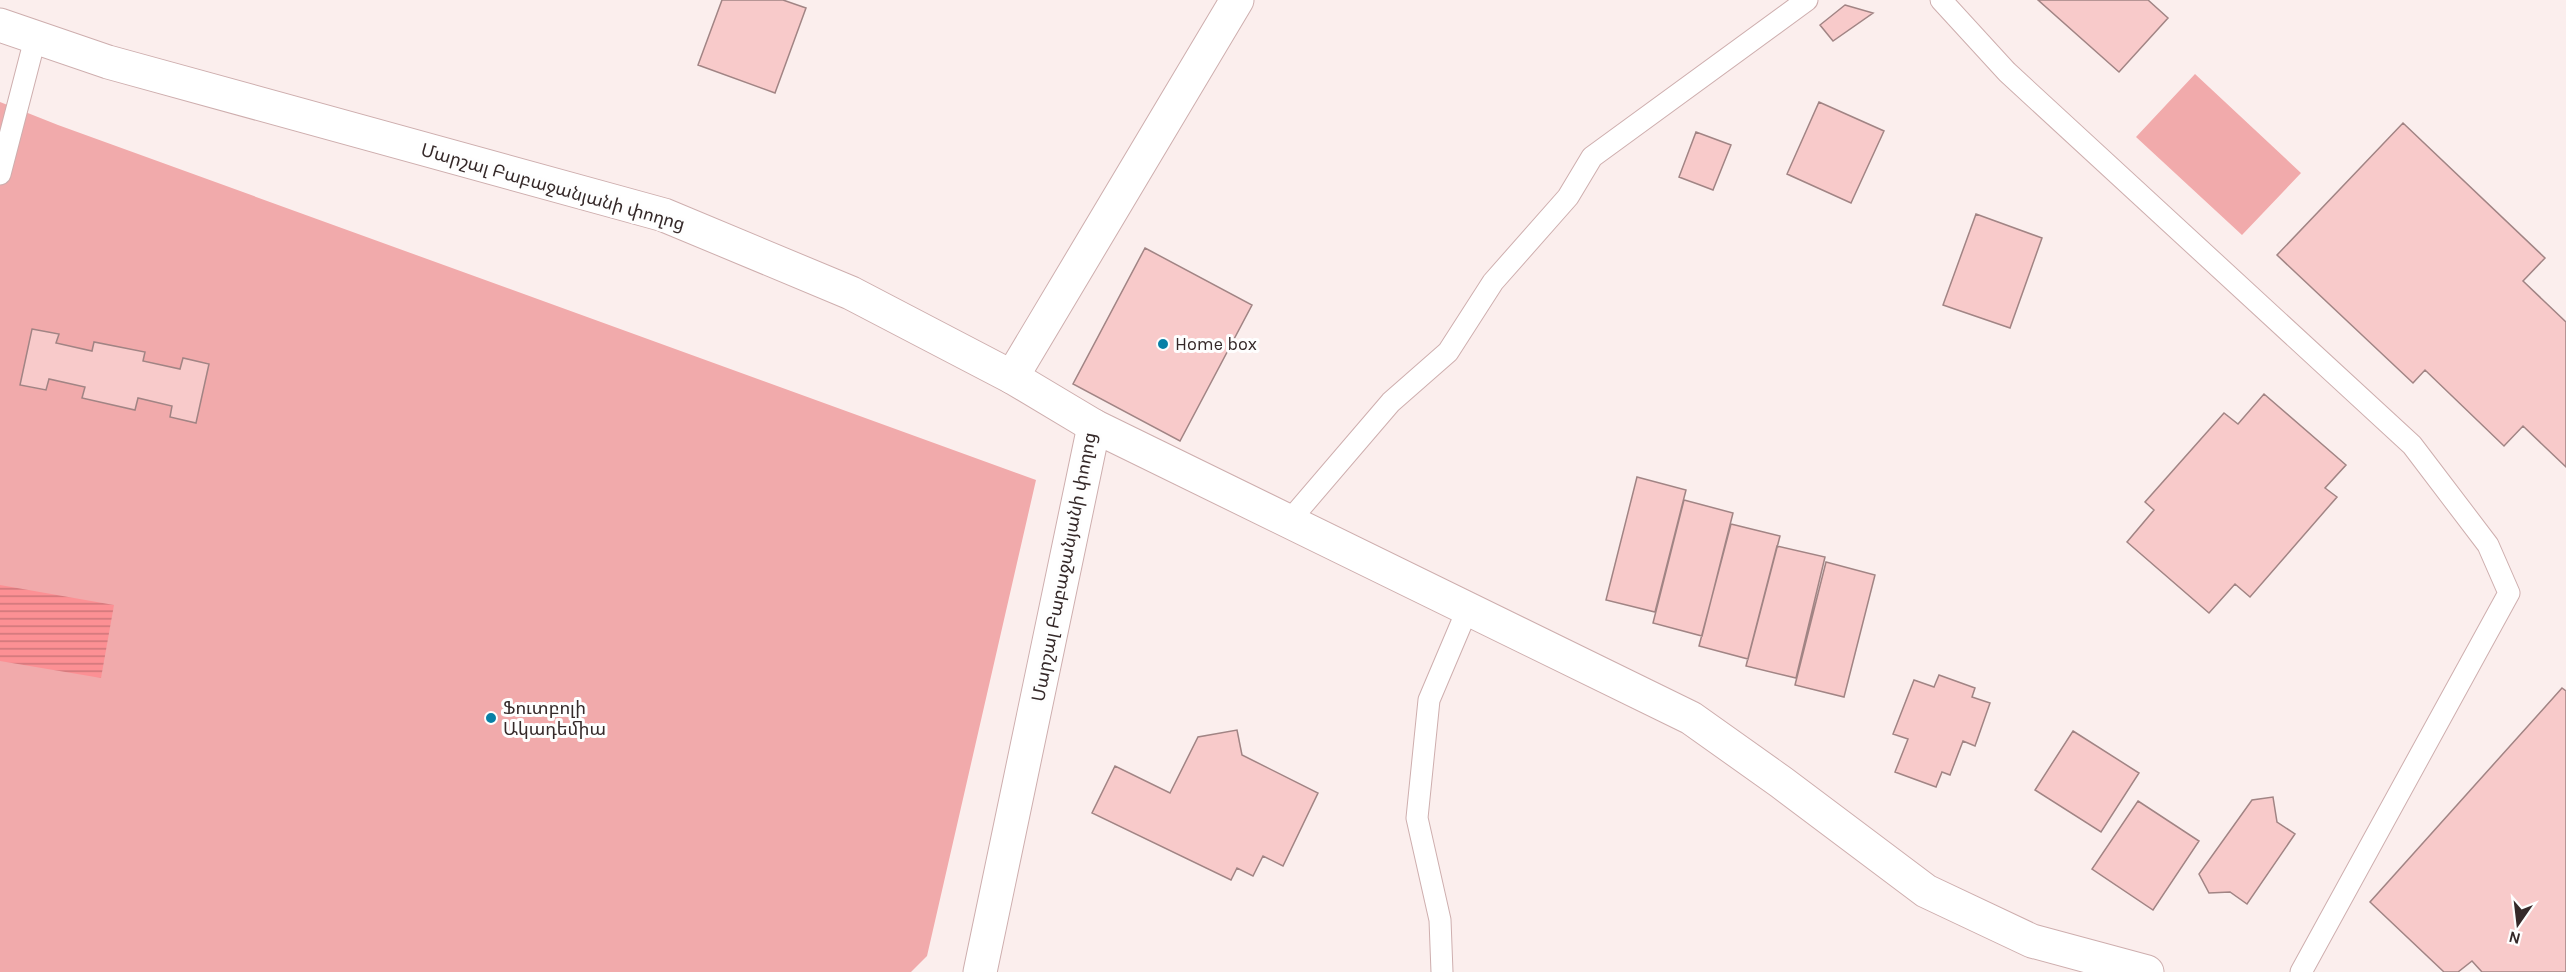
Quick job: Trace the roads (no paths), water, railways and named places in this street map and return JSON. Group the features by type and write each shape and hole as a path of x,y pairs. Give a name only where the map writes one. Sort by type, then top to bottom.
{"street":[{"path":"1012,377 1237,0"},
{"name":"Մարշալ Բաբաջանյանի փողոց","path":"0,26 108,62 664,215 851,293 1012,377 1094,426 980,972"},
{"path":"1094,426 1691,718 1781,782 1926,891 2032,941 2147,972"}],"lane":[{"path":"1290,520 1391,402 1448,352 1493,282 1568,197 1592,157 1807,0"},
{"path":"1941,0 2007,72 2412,445 2488,545 2509,593 2301,972"},
{"path":"0,174 34,39"},
{"path":"1442,972 1440,920 1417,818 1429,700 1468,608"}],"place":[{"name":"Home box","path":"1163,344"},
{"name":"Ֆուտբոլի Ակադեմիա","path":"491,718"}]}
